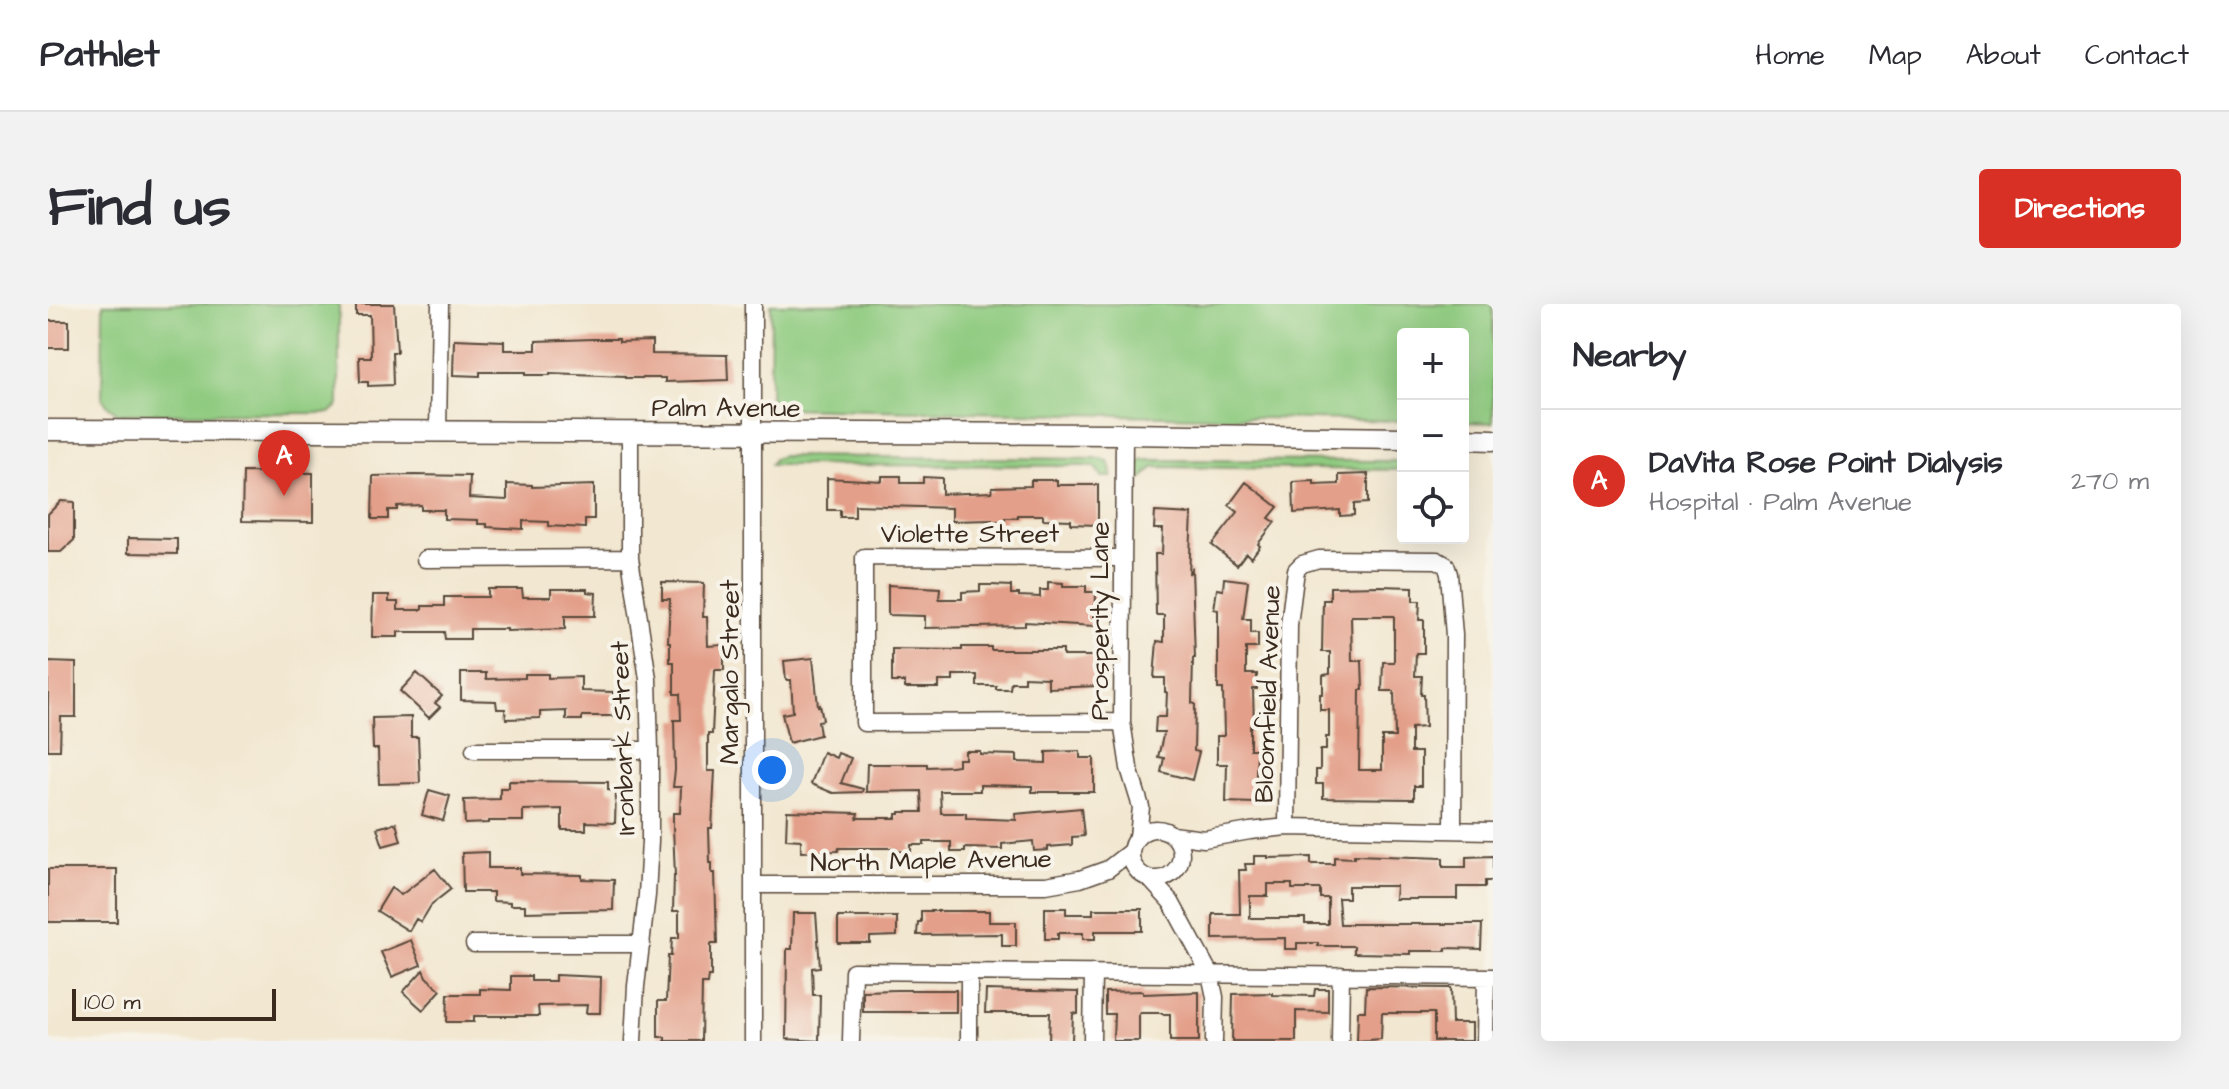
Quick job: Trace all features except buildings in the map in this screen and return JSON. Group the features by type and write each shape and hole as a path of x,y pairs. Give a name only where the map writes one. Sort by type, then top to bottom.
{"main road":[{"name":"Palm Avenue","path":"48,430 1397,438"},
{"path":"1469,439 1493,440"}],"street":[{"path":"438,432 440,304"},
{"name":"Margalo Street","path":"753,304 753,1041"},
{"name":"Ironbark Street","path":"630,433 630,558 648,679 650,750 647,895 633,1041"},
{"name":"Prosperity Lane","path":"1124,434 1122,722 1129,768 1141,807 1135,844"},
{"name":"Violette Street","path":"1122,722 864,723 864,557 1123,558"},
{"path":"425,559 630,558"},
{"name":"Bloomfield Avenue","path":"1287,827 1289,625 1296,570 1302,564 1319,559 1442,561 1449,574 1454,635 1453,830"},
{"path":"474,750 650,750"},
{"name":"Prosperity Lane","path":"1141,807 1167,832"},
{"name":"North Maple Avenue","path":"753,885 1029,887 1062,883 1108,869 1151,829 1204,839 1287,827 1493,831"},
{"path":"1167,832 1179,846 1171,902"},
{"name":"North Maple Avenue","path":"1108,869 1161,878 1204,839"},
{"path":"1135,844 1133,863 1171,902 1210,974 1215,997 1214,1041"},
{"path":"474,944 642,944"},
{"path":"851,1041 853,971 1489,977 1485,1041"},
{"path":"969,972 969,1041"},
{"path":"1092,1041 1093,973"},
{"path":"1340,1041 1341,975"}],"green space":[{"path":"103,304 339,304 339,405 330,413 119,414 102,398"},
{"path":"771,304 1493,304 1493,423 1469,422 1469,328 1397,328 1397,421 780,408 770,397"},
{"path":"781,456 1101,459 1110,465 1112,477 1102,477 1094,466 770,465"},
{"path":"1143,460 1397,461 1397,470 1154,467 1143,478 1135,478"}],"place":[{"name":"DaVita Rose Point Dialysis","path":"284,496"}]}
